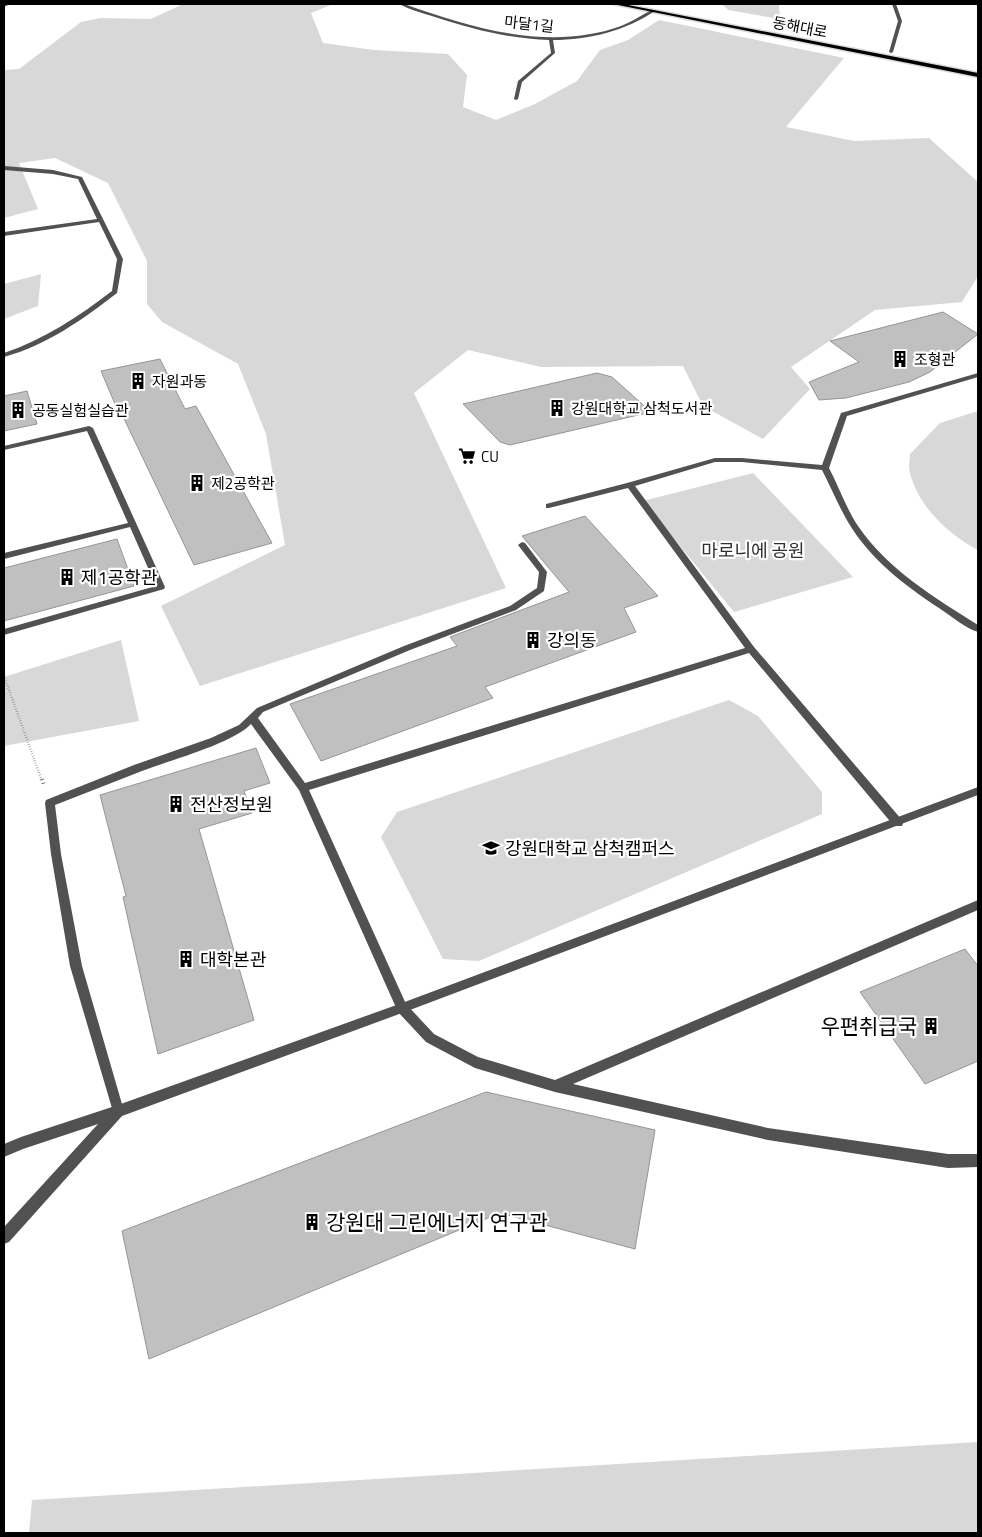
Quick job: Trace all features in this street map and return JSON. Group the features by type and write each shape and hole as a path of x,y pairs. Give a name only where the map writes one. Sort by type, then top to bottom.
{"main road":[{"name":"동해대로","path":"616,4 978,75"},
{"name":"동해대로","path":"644,4 978,69"}],"street":[{"path":"4,6 8,4"},
{"name":"마달1길","path":"401,4 456,24 551,39 587,35 622,27 652,11"},
{"path":"891,52 900,21 894,4"},
{"path":"516,99 520,82 553,53 551,39"},
{"path":"4,168 53,172 80,178 120,259 115,292 68,328 30,347 4,355"},
{"path":"4,234 100,220"},
{"path":"978,375 844,415 826,468 855,527 874,551 917,590 978,629"},
{"path":"4,448 89,428 161,587 4,632"},
{"path":"549,506 714,460 742,460 826,468"},
{"path":"630,484 751,649 898,823"},
{"path":"4,556 134,524"},
{"path":"118,1111 76,966 56,854 50,803 153,762 214,741 242,728 260,710 328,681 514,608 541,589 543,572 522,545"},
{"path":"304,788 751,649"},
{"path":"252,718 304,788 402,1008 430,1038 475,1062 555,1086 768,1134 948,1161 978,1161"},
{"path":"4,1151 21,1143 118,1111 402,1008 898,823 978,791"},
{"path":"555,1086 978,905"},
{"path":"4,1237 118,1111"}],"path":[{"path":"4,676 50,803"}],"green space":[{"path":"183,4 333,4 311,13 323,43 374,50 448,54 467,75 463,107 496,120 535,104 577,81 600,50 628,40 659,20 844,58 786,127 854,141 929,138 978,182 978,276 962,302 875,310 791,367 810,389 763,439 703,406 683,366 541,367 468,350 414,393 506,588 200,686 161,606 285,545 266,434 238,364 162,322 147,304 147,261 108,183 55,158 19,163 38,209 4,218 4,70 19,69 81,22 100,18 151,19"},
{"path":"722,4 779,4 780,19 728,10"},
{"path":"41,274 38,306 4,319 4,284"},
{"path":"978,411 978,550 946,528 927,508 914,485 909,466 910,454 940,423"},
{"name":"마로니에 공원","path":"753,473 853,577 734,612 643,501"},
{"path":"121,640 139,721 4,746 4,677"},
{"path":"729,700 758,716 822,792 822,814 479,961 443,959 381,837 397,812"},
{"path":"978,1442 978,1533 29,1533 32,1500"}],"building":[{"name":"조형관","path":"943,312 978,334 930,372 909,382 846,398 819,400 809,382 859,362 830,341"},
{"name":"제2공학관","path":"160,359 185,409 196,406 272,543 194,565 117,404 115,404 101,371"},
{"name":"강원대학교 삼척도서관","path":"597,373 612,377 651,412 510,445 500,442 463,404"},
{"name":"공동실험실습관","path":"27,391 37,424 4,431 4,396"},
{"name":"강의동","path":"585,516 658,596 624,608 636,632 485,687 493,698 321,761 290,704 457,646 450,637 569,592 522,536"},
{"name":"제1공학관","path":"117,539 134,586 4,621 4,568"},
{"path":"256,748 270,783 244,791 252,813 199,829 254,1020 158,1054 123,897 126,896 100,795"},
{"name":"우편취급국","path":"965,949 978,966 978,1061 925,1084 860,992"},
{"name":"강원대 그린에너지 연구관","path":"486,1092 655,1130 635,1249 500,1213 149,1359 122,1231"}],"place":[{"name":"조형관","path":"900,359"},
{"name":"자원과동","path":"138,381"},
{"name":"강원대학교 삼척도서관","path":"557,408"},
{"name":"공동실험실습관","path":"18,410"},
{"name":"CU","path":"467,456"},
{"name":"제2공학관","path":"197,483"},
{"name":"제1공학관","path":"67,577"},
{"name":"강의동","path":"533,640"},
{"name":"전산정보원","path":"176,804"},
{"name":"강원대학교 삼척캠퍼스","path":"491,848"},
{"name":"대학본관","path":"186,959"},
{"name":"우편취급국","path":"931,1026"},
{"name":"강원대 그린에너지 연구관","path":"312,1222"}]}
